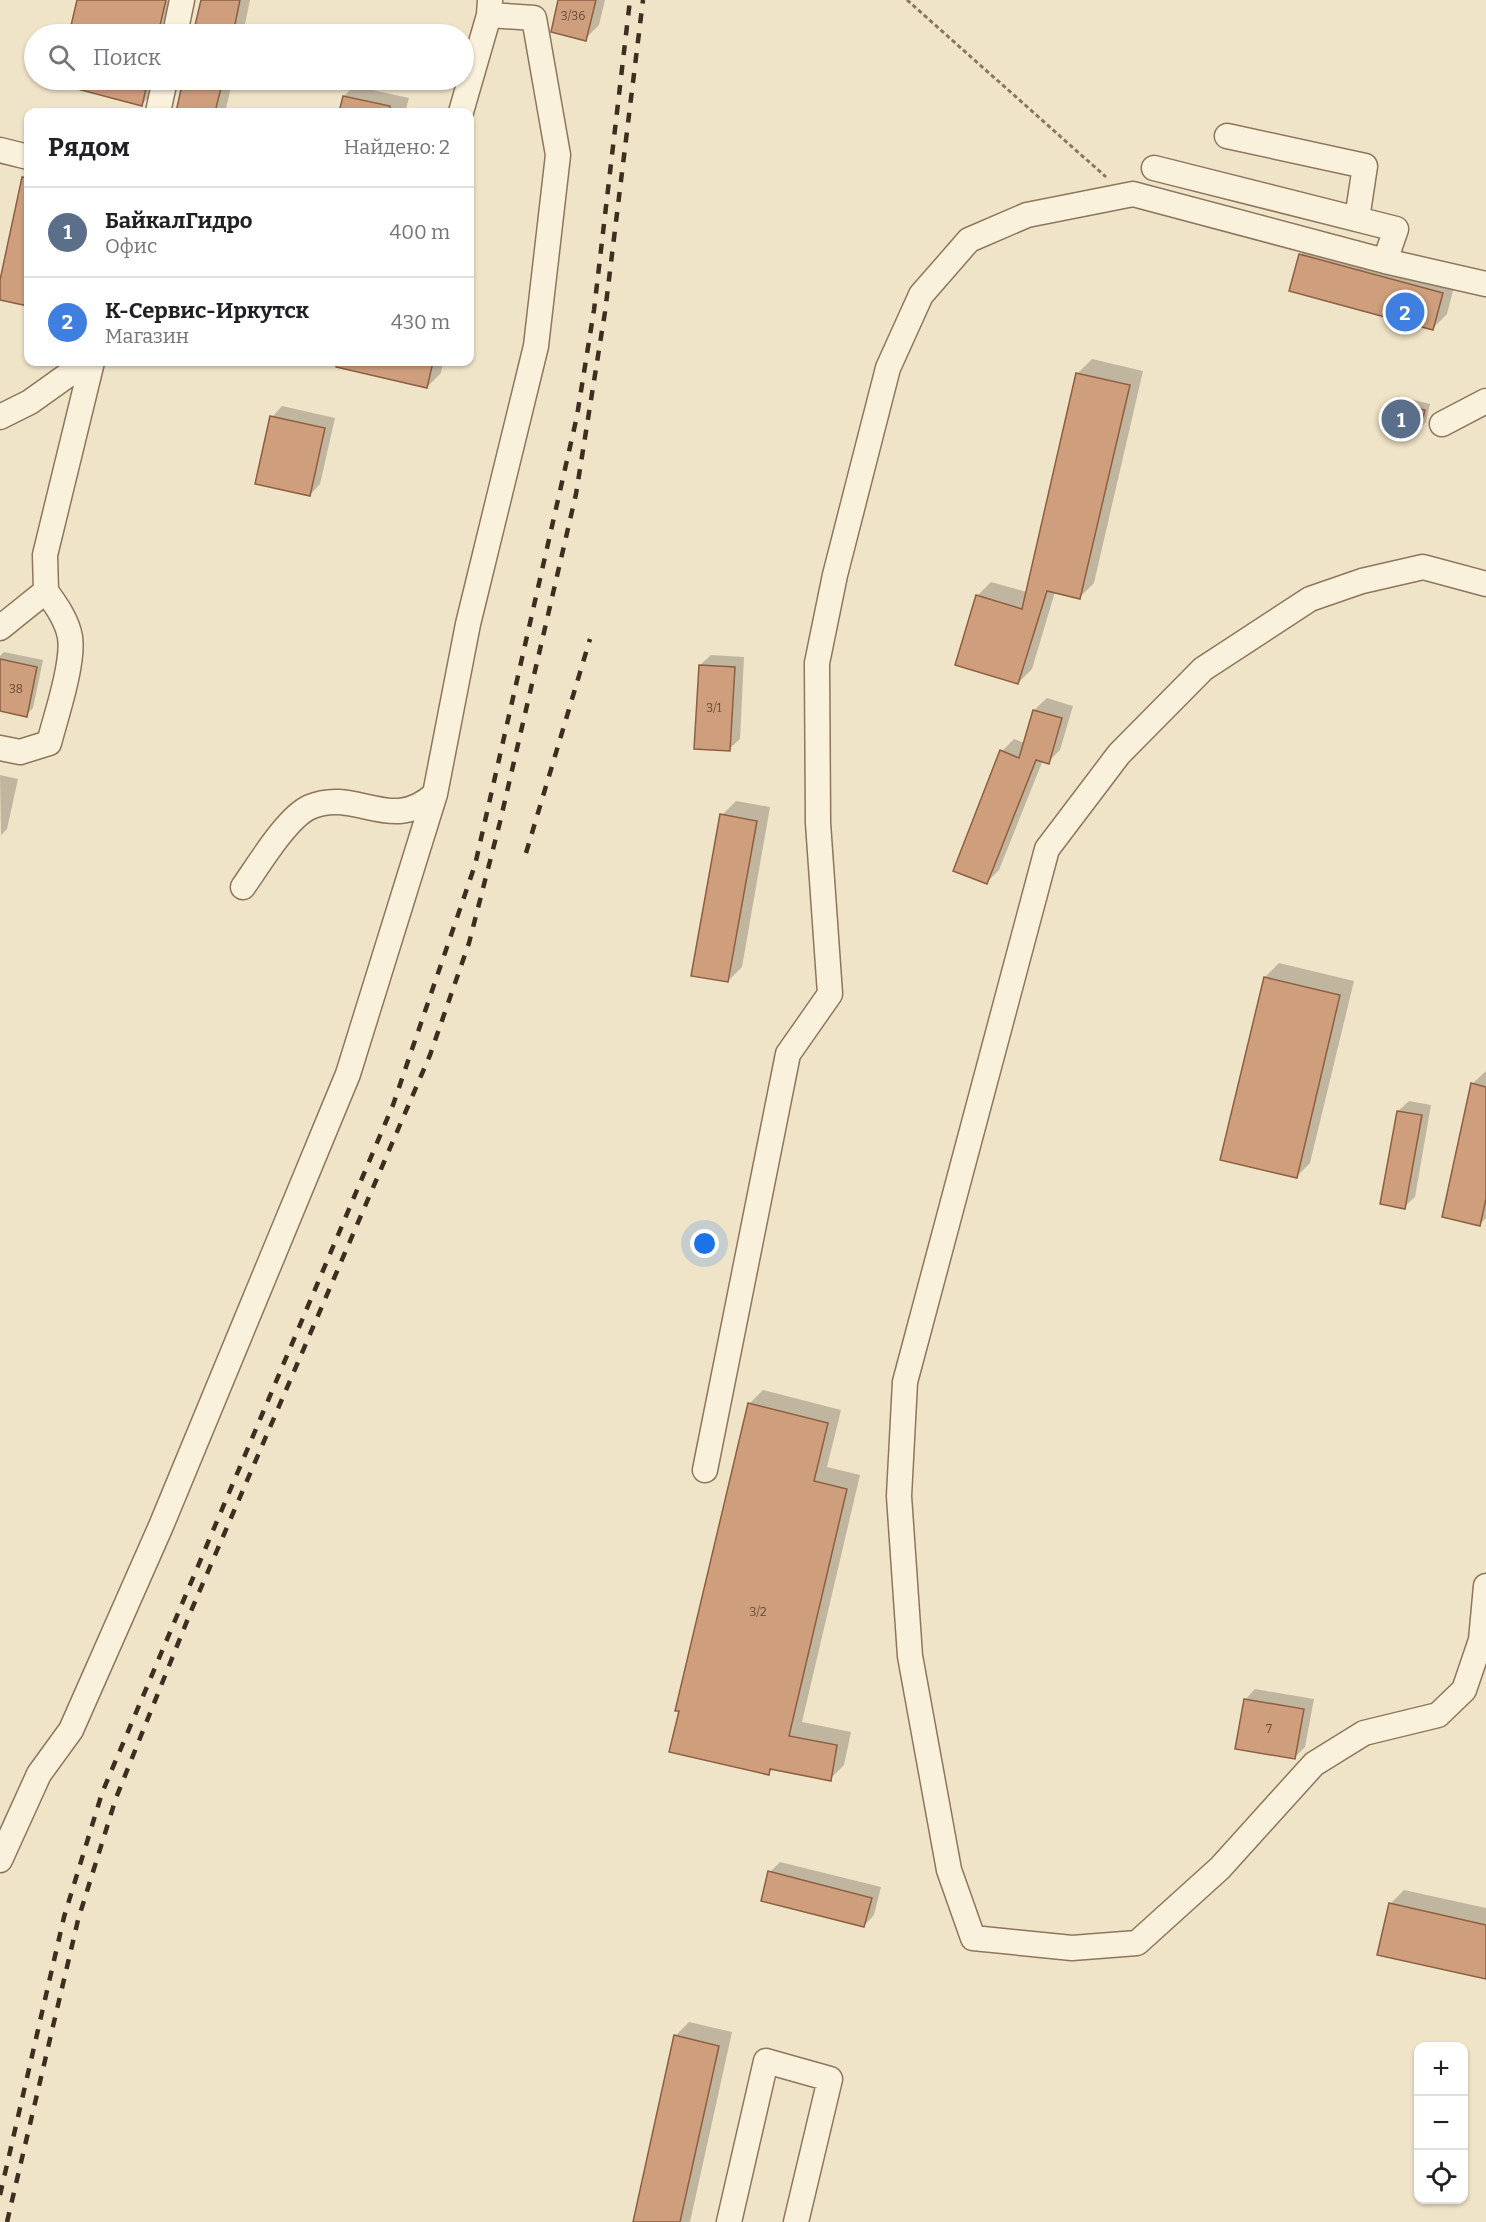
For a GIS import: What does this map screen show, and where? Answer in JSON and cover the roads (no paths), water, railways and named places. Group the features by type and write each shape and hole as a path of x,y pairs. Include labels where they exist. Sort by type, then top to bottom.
{"street":[{"path":"177,24 182,0"},
{"path":"0,1860 39,1774 71,1730 160,1526 348,1074 435,794 468,624 536,346 558,155 536,9 489,7 474,63"},
{"path":"159,108 163,90"},
{"path":"462,108 467,90"},
{"path":"1227,136 1365,166 1357,219"},
{"path":"0,150 24,156"},
{"path":"1154,168 1396,229 1385,261"},
{"path":"705,1470 788,1054 830,994 818,823 817,663 835,575 888,368 921,295 969,240 1027,215 1133,194 1385,261 1486,284"},
{"path":"0,417 30,402 80,366"},
{"path":"0,748 20,753 49,743 70,656 70,637 60,612 46,591 45,555 91,366"},
{"path":"1442,424 1486,401"},
{"path":"1486,584 1423,567 1362,581 1310,600 1203,669 1119,754 1047,849 905,1382 899,1496 910,1656 949,1870 973,1938 1072,1948 1137,1943 1220,1868 1314,1764 1364,1733 1438,1715 1464,1690 1481,1640 1486,1586"},
{"path":"0,628 46,591"},
{"path":"243,887 281,832 308,807 332,800 391,813 407,812 426,803 435,794"},
{"path":"729,2222 766,2061 830,2079 796,2222"}],"railway":[{"path":"0,2195 64,1917 102,1793 393,1105 475,865 577,416 594,310 630,0"},
{"path":"7,2222 78,1920 116,1798 191,1611 430,1055 469,943 500,822 576,494 605,312 643,0"},
{"path":"526,853 590,639"}],"place":[{"name":"К-Сервис-Иркутск","path":"1405,312"},
{"name":"БайкалГидро","path":"1401,419"}]}
